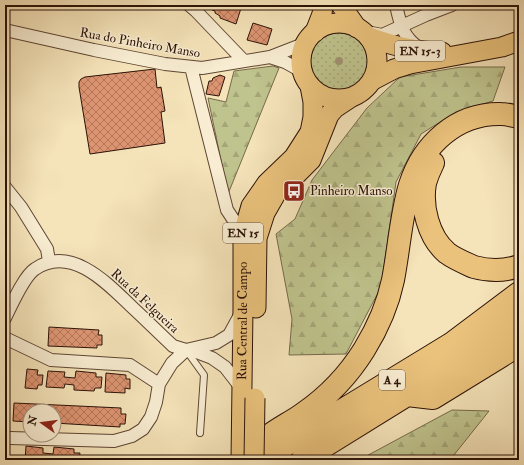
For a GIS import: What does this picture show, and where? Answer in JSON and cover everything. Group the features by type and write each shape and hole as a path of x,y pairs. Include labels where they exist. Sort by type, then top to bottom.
{"highway":[{"path":"245,460 265,438 305,413 328,393 345,375 364,350 377,328 386,306 393,282 410,185 417,167 429,148 440,136 471,118 501,114 519,117"},
{"path":"519,129 502,126 485,127 468,132 454,139 433,163 425,182 424,201 427,219 434,237 447,253 463,263 483,269 509,270 519,266"},
{"name":"A 4","path":"261,460 451,344 519,294"},
{"name":"A 4","path":"302,460 470,356 519,320"},
{"path":"407,395 433,398 519,345"}],"main road":[{"name":"EN 15","path":"306,79 301,63 302,53 322,14 323,5"},
{"path":"341,5 374,47 377,58 373,80"},
{"path":"311,38 325,26 336,24 347,24 363,33"},
{"name":"EN 15-3","path":"363,33 390,45 425,52 473,52"},
{"name":"EN 15-3","path":"373,80 394,69 410,64 502,47 519,41"},
{"path":"306,79 318,93 328,98 339,100 350,98"},
{"name":"Rua Central de Campo","path":"254,460 246,397 243,308 243,234 251,206 267,183 294,157 310,132 313,117 313,102 306,79"},
{"name":"EN 15","path":"350,98 364,90 373,80"},
{"name":"Rua Central de Campo","path":"241,460 257,238 265,213 277,192 311,160 335,108 350,98"}],"street":[{"path":"396,5 401,27 411,43 425,52"},
{"path":"363,33 382,35 452,5"},
{"path":"191,6 244,61"},
{"name":"Rua do Pinheiro Manso","path":"5,30 94,50 191,68 202,68 270,57 311,38"},
{"name":"Rua do Pinheiro Manso","path":"270,57 285,62 306,79"},
{"path":"191,68 227,210 243,234"},
{"path":"5,187 21,207 48,249 49,261 33,269 22,285 5,318"},
{"name":"Rua da Felgueira","path":"49,261 63,260 85,268 106,281 173,346 212,358 225,367 246,397"},
{"path":"10,438 114,441 132,436 143,429 151,417 156,402 159,384 172,363 188,350 216,343 229,335 243,308"},
{"path":"5,338 51,360 130,365 159,384"}],"lane":[{"path":"188,350 204,376 200,433"}],"green space":[{"path":"333,33 345,33 360,41 368,56 368,68 360,83 345,91 333,91 318,83 310,68 310,56 318,41"},
{"path":"273,66 279,68 228,194 208,98 226,102 234,71"},
{"path":"461,67 505,67 493,101 456,112 421,134 396,182 381,287 346,354 289,355 292,319 276,234 295,219 312,180 367,108 400,77"},
{"path":"452,410 489,411 450,460 359,460"}],"building":[{"path":"211,5 242,5 236,24 220,18 215,11 212,10 210,7"},
{"path":"253,23 272,29 267,45 247,40"},
{"path":"155,69 157,88 161,87 165,111 161,112 165,143 90,154 79,87 79,82 81,79 85,77"},
{"path":"220,75 225,77 219,96 206,94 209,81 212,81 213,78"},
{"path":"49,327 99,330 98,335 102,335 102,345 97,345 97,348 48,346"},
{"path":"27,369 38,370 37,375 43,375 42,385 38,385 37,389 25,388"},
{"path":"48,371 65,372 64,377 75,378 76,371 96,373 96,377 102,377 101,388 95,388 94,391 74,390 74,385 65,384 64,388 46,387"},
{"path":"106,373 126,375 126,379 130,379 130,389 125,388 125,393 105,392"},
{"path":"14,403 22,403 22,422 13,421"},
{"path":"62,405 121,408 121,414 126,414 125,424 120,424 120,427 62,423"},
{"path":"26,446 43,448 43,453 53,454 54,447 74,449 74,453 80,453 79,460 25,460"}],"place":[{"name":"Pinheiro Manso","path":"294,191"}]}
